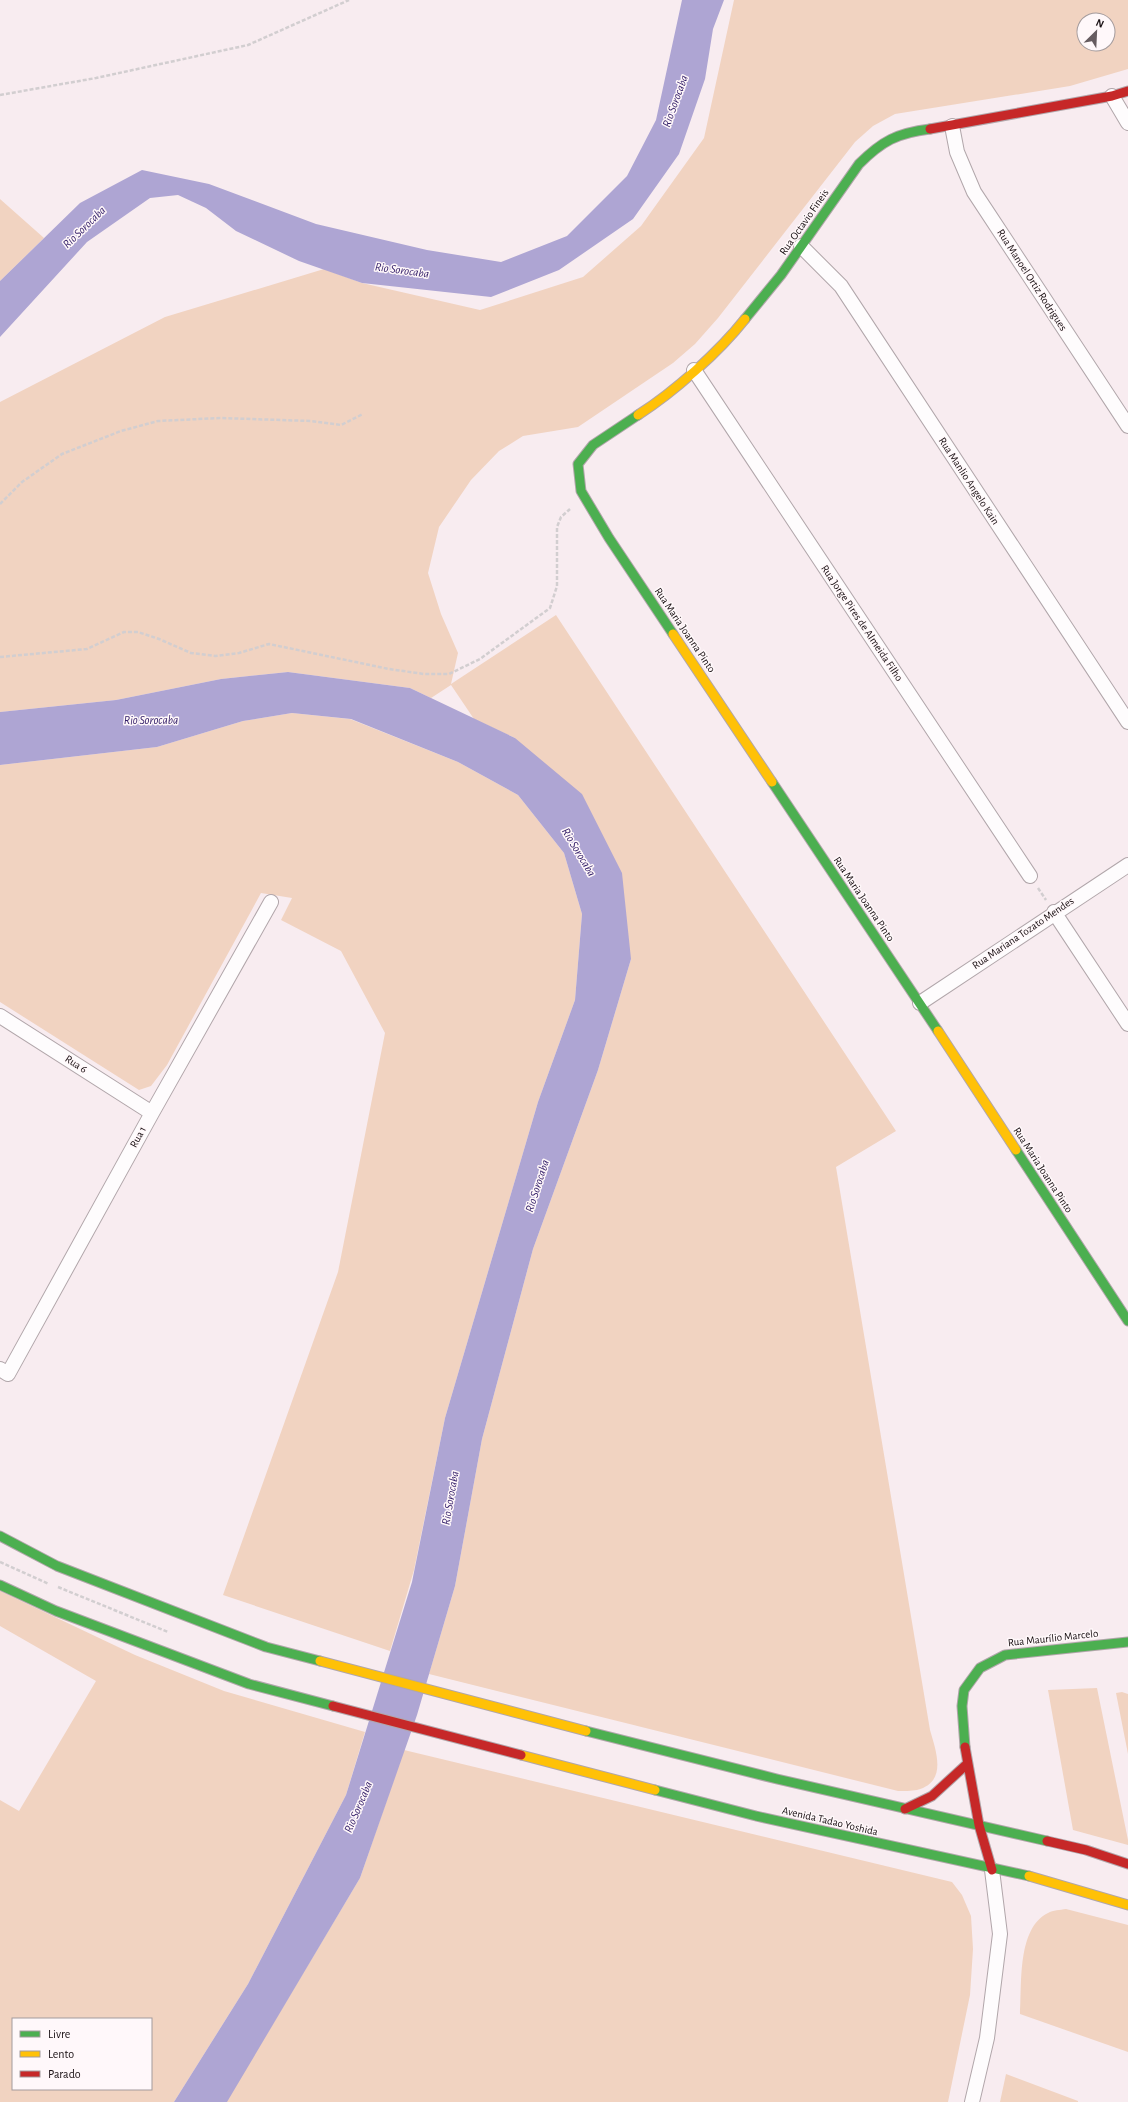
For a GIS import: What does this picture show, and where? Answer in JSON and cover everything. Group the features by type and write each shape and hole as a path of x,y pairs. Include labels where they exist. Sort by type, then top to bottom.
{"main road":[{"name":"Rua Octavio Fineis","path":"581,491 578,464 593,445 654,405 728,339 781,275 859,164 874,149 892,137 911,131 952,126 1112,96 1128,91"},
{"name":"Rua Maria Joanna Pinto","path":"581,491 609,538 920,1003 1128,1321"},
{"path":"0,1536 68,1571 266,1647 535,1719 905,1809 1086,1850 1128,1864"},
{"name":"Avenida Tadao Yoshida","path":"0,1585 56,1611 249,1684 527,1758 756,1816 992,1870 1050,1881 1128,1906"},
{"name":"Rua Maurílio Marcelo","path":"992,1870 979,1825 967,1764 962,1706 964,1690 971,1678 980,1668 1005,1655 1128,1642"},
{"path":"905,1809 923,1803 940,1791 967,1764"}],"street":[{"path":"1112,96 1128,123"},
{"name":"Rua Manoel Ortiz Rodrigues","path":"952,126 957,152 974,192 1128,426"},
{"name":"Rua Manlio Angelo Kain","path":"801,246 841,286 1128,722"},
{"name":"Rua Jorge Pires de Almeida Filho","path":"694,370 1030,876"},
{"name":"Rua Mariana Tozato Mendes","path":"920,1003 1054,912 1128,865"},
{"name":"Rua 1","path":"4,1372 271,902"},
{"path":"1054,912 1128,1024"},
{"name":"Rua 6","path":"0,1016 152,1113"},
{"path":"972,2102 987,2038 1000,1934 992,1870"}],"path":[{"path":"0,95 96,78 248,45 349,0"},
{"path":"0,504 22,482 62,454 121,431 158,421 220,418 312,421 341,425 363,414"},
{"path":"0,657 87,649 124,632 138,632 159,638 191,653 214,656 239,653 268,644 396,670 424,674 449,674 480,660 550,608 557,586 557,527 561,517 570,509"},
{"path":"1030,876 1054,912"},
{"path":"0,1562 22,1573 174,1635"}],"shaded area":[{"path":"734,0 1128,0 1128,69 1070,86 895,114 873,126 855,142 718,318 695,344 673,363 578,427 523,436 499,451 471,480 439,527 428,573 441,614 458,653 451,684 556,615 896,1131 836,1167 930,1730 937,1756 936,1773 933,1780 927,1786 917,1790 898,1791 429,1674 455,1586 482,1439 533,1249 598,1070 631,959 515,738 474,719 451,685 431,698 410,688 288,672 221,679 116,700 0,712 0,402 165,317 324,269 362,283 480,310 583,277 641,226 704,138"},
{"path":"0,199 44,238 0,281"},
{"path":"292,713 350,719 458,762 518,795 564,853 582,914 575,1000 538,1102 445,1418 414,1570 390,1651 223,1595 338,1272 385,1033 341,951 281,920 292,898 261,893 167,1065 151,1086 139,1090 0,1002 0,765 157,747 243,721"},
{"path":"0,1591 135,1655 224,1691 365,1732 346,1795 248,1984 174,2102 0,2102 0,1800 19,1811 96,1681 0,1626"},
{"path":"1097,1688 1128,1845 1073,1830 1048,1690"},
{"path":"1122,1692 1128,1694 1128,1754 1116,1693"},
{"path":"404,1750 952,1882 962,1895 971,1916 973,1949 970,1995 948,2102 226,2102 360,1878"},
{"path":"1066,1909 1128,1925 1128,2052 1020,2014 1023,1958 1031,1931 1038,1920 1048,1913"},
{"path":"1006,2074 1078,2101 1078,2102 1000,2102"}],"water":[{"name":"Rio Sorocaba","path":"682,0 724,0 713,29 705,79 679,154 633,219 559,270 491,297 362,283 299,261 236,231 206,208 178,195 150,198 87,242 0,337 0,281 80,203 142,170 209,184 316,224 427,250 501,262 567,236 627,176 656,120"},
{"name":"Rio Sorocaba","path":"288,672 410,688 515,738 582,794 622,873 631,959 598,1070 533,1249 482,1439 455,1586 417,1715 360,1878 227,2102 174,2102 248,1984 346,1795 412,1582 445,1418 538,1102 575,1000 582,914 564,853 518,795 458,762 351,719 292,713 243,721 157,747 0,765 0,712 116,700 221,679"}],"traffic: fast":[{"path":"745,319 781,275 859,164 875,149 891,139 908,133 930,129"},
{"path":"638,415 593,445 578,464 581,491 609,538 673,634"},
{"path":"772,782 938,1031"},
{"path":"1016,1150 1128,1321"},
{"path":"0,1536 57,1566 266,1647 320,1661"},
{"path":"0,1585 56,1611 249,1684 333,1706"},
{"path":"965,1747 962,1706 964,1690 980,1668 1005,1655 1128,1642"},
{"path":"586,1731 777,1779 1047,1841"},
{"path":"655,1790 756,1816 1029,1876"}],"traffic: slow":[{"path":"638,415 652,406 695,371 722,345 745,319"},
{"path":"673,634 772,782"},
{"path":"938,1031 1016,1150"},
{"path":"320,1661 586,1731"},
{"path":"521,1755 655,1790"},
{"path":"1029,1876 1128,1905"}],"traffic: jam":[{"path":"930,129 1112,96 1128,91"},
{"path":"333,1706 521,1755"},
{"path":"965,1747 979,1825 992,1870"},
{"path":"905,1809 932,1796 967,1764"},
{"path":"1047,1841 1086,1850 1128,1864"}]}
